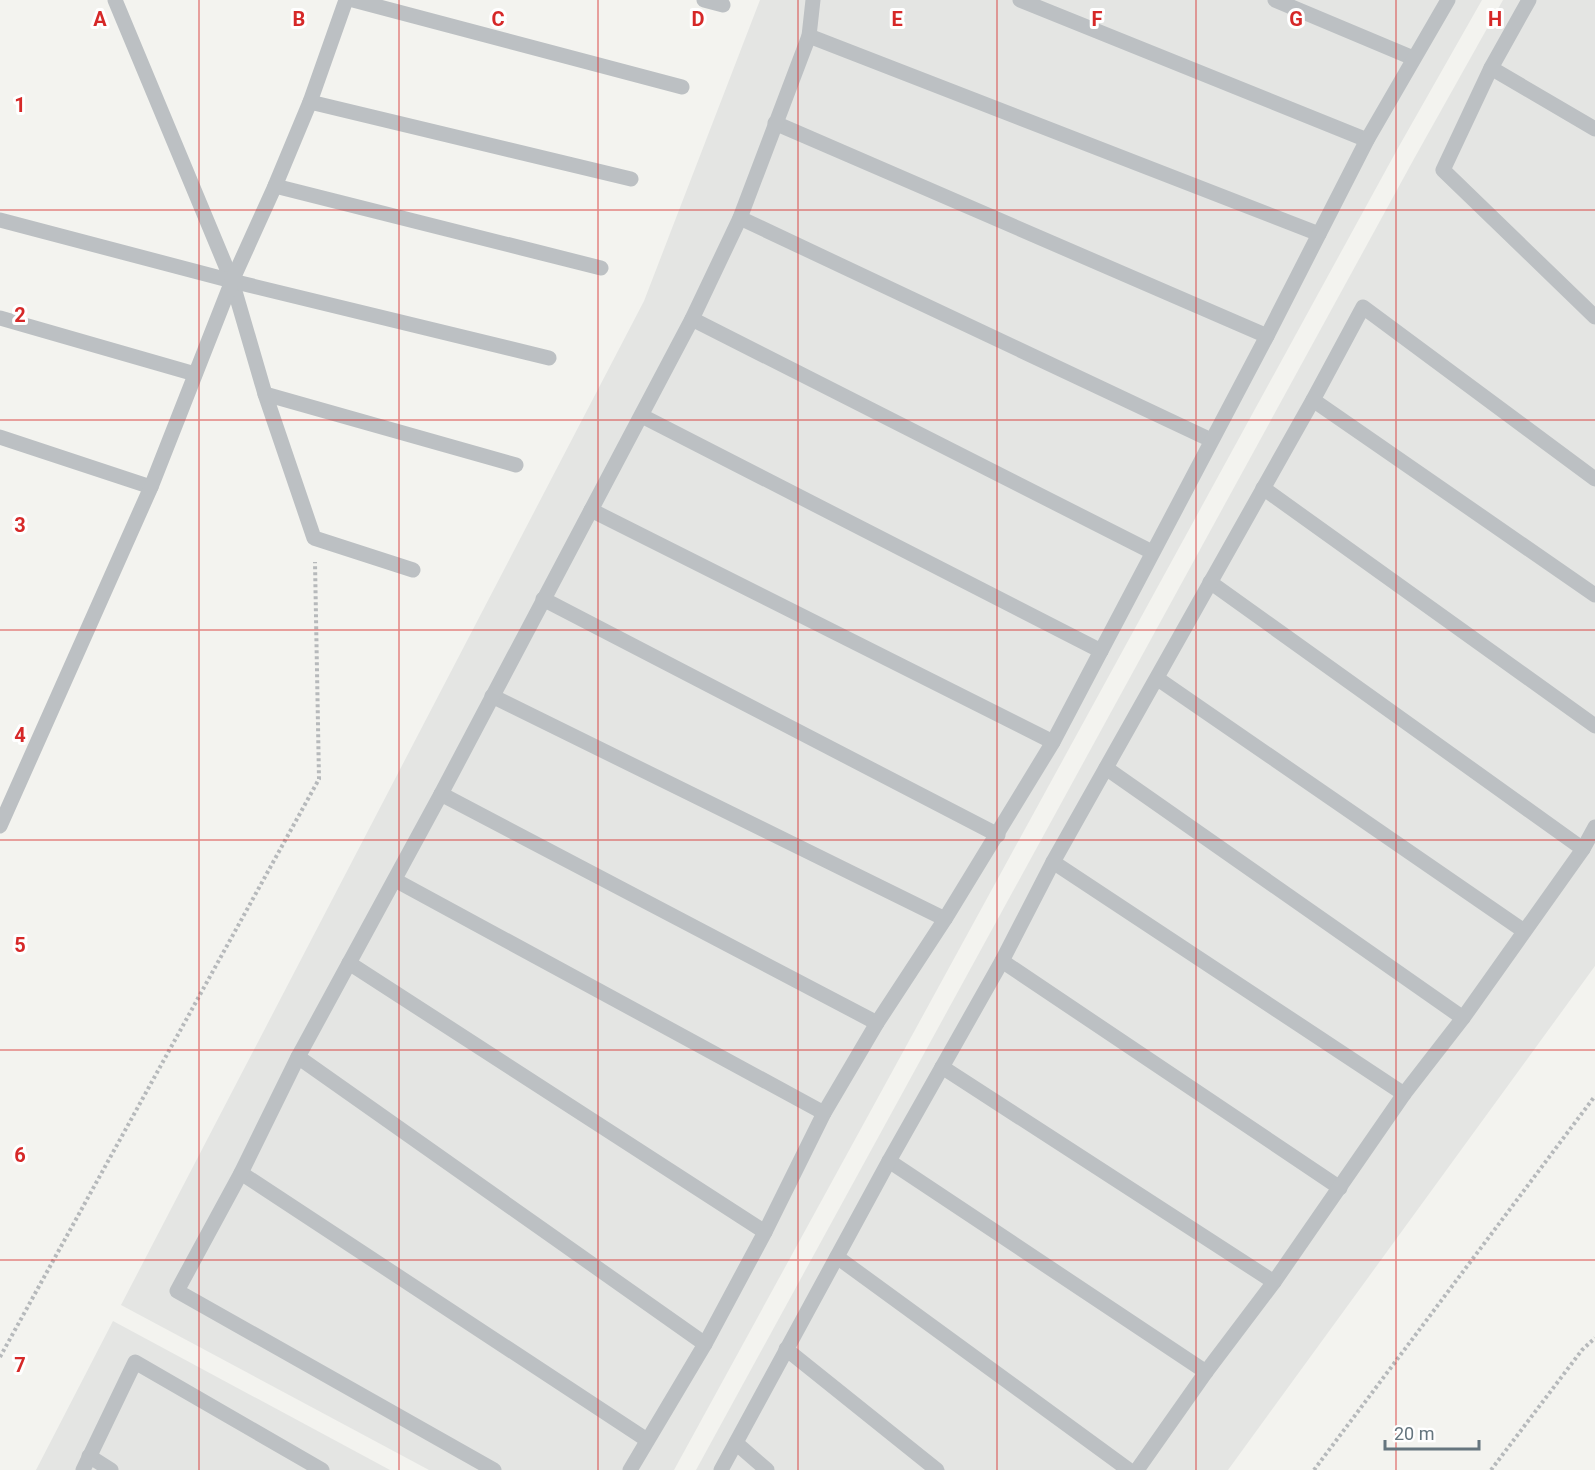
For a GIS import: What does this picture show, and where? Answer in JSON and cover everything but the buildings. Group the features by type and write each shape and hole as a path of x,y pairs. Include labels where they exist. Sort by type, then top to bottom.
{"lane":[{"path":"115,0 232,281 265,394 314,538 413,570"},
{"path":"0,826 151,487 232,281 310,102 346,0"},
{"path":"353,0 682,87"},
{"path":"704,0 723,5"},
{"path":"494,1470 177,1291 241,1173 298,1057 441,794 692,319 740,218 809,36 813,0"},
{"path":"1020,0 1367,140"},
{"path":"1275,0 1413,58"},
{"path":"630,1470 705,1344 765,1232 824,1113 877,1023 945,920 1053,742 1267,336 1367,140 1448,0"},
{"path":"1529,0 1491,68 1443,170 1595,317"},
{"path":"809,36 1319,234"},
{"path":"1491,68 1595,129"},
{"path":"310,102 632,179"},
{"path":"775,123 1267,336"},
{"path":"275,186 601,268"},
{"path":"740,218 1211,440"},
{"path":"0,220 232,281 549,357"},
{"path":"721,1470 889,1161 1002,961 1053,862 1158,679 1363,307 1595,479"},
{"path":"0,318 195,374"},
{"path":"692,319 1152,552"},
{"path":"265,394 516,465"},
{"path":"1313,400 1595,595"},
{"path":"642,416 1101,651"},
{"path":"0,437 151,487"},
{"path":"1263,488 1595,726"},
{"path":"591,510 1053,742"},
{"path":"1210,582 1583,849"},
{"path":"543,599 998,835"},
{"path":"1158,679 1524,931"},
{"path":"492,696 945,920"},
{"path":"1106,768 1463,1018"},
{"path":"441,794 877,1023"},
{"path":"1137,1470 1206,1372 1274,1282 1404,1094 1463,1018 1583,849 1595,827"},
{"path":"1053,862 1404,1094"},
{"path":"395,880 824,1113"},
{"path":"1002,961 1340,1188"},
{"path":"349,963 765,1232"},
{"path":"298,1057 705,1344"},
{"path":"942,1067 1274,1282"},
{"path":"889,1161 1206,1372"},
{"path":"241,1173 647,1440"},
{"path":"837,1257 1129,1470"},
{"path":"786,1349 937,1470"},
{"path":"111,1470 86,1463 135,1362 322,1470"},
{"path":"736,1443 767,1470"}],"path":[{"path":"0,1357 319,779 314,538"},
{"path":"1314,1470 1595,1096"},
{"path":"1491,1470 1582,1350 1595,1338"}],"shaded area":[{"path":"760,0 1482,0 1398,148 674,1470 429,1470 121,1305 644,301"},
{"path":"1503,0 1595,0 1595,966 1228,1470 696,1470 1415,157"},
{"path":"113,1321 390,1470 36,1470"}]}
